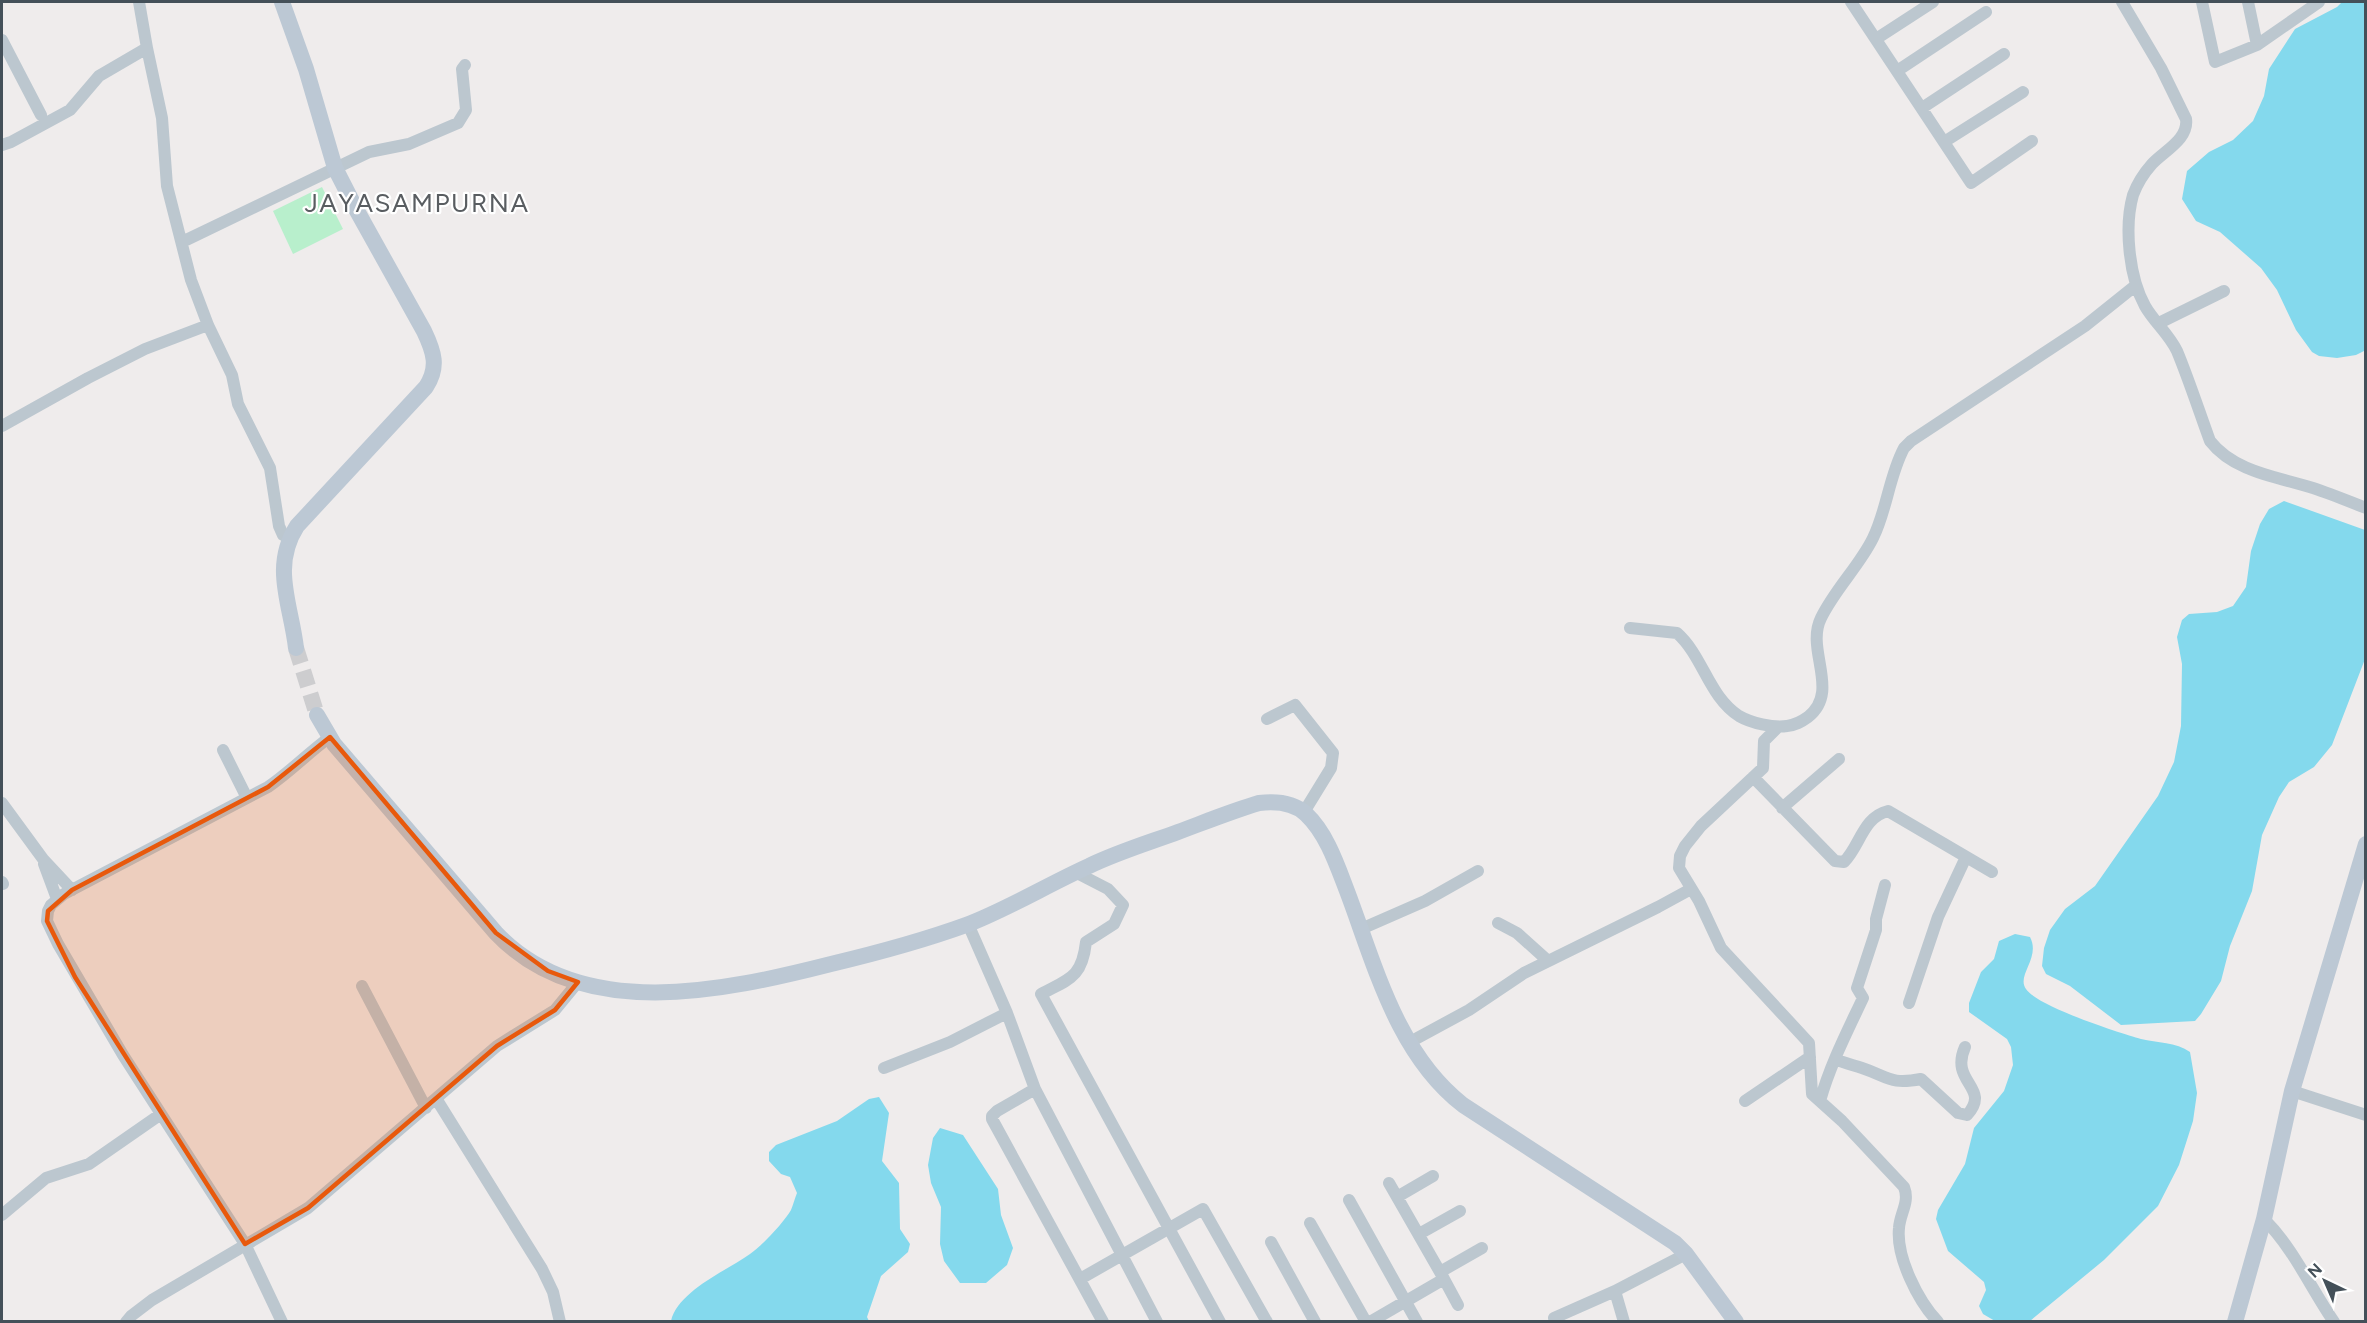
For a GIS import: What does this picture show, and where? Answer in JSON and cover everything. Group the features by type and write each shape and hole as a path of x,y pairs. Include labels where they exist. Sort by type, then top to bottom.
{"street":[{"path":"139,2 162,118 167,186 191,280 208,326 232,375 238,404 270,468 279,526 283,535 289,538"},
{"path":"282,2 306,69 335,168 431,345 435,367 426,387 297,526 289,538 283,579 296,648"},
{"path":"1853,2 1971,183 2032,141"},
{"path":"1876,39 1933,2"},
{"path":"2122,2 2161,68 2186,119 2187,126 2181,137 2151,165 2134,192 2128,220 2135,286 2146,309 2159,323 2176,349 2210,441 2218,452 2240,465 2366,508"},
{"path":"2202,2 2215,62 2257,45 2319,2"},
{"path":"2248,2 2257,45"},
{"path":"1897,71 1986,12"},
{"path":"2,40 41,115"},
{"path":"2,145 70,110 99,76 147,48"},
{"path":"1922,108 2004,54"},
{"path":"182,242 369,152 409,144 458,123 466,110 462,69 465,65"},
{"path":"1944,142 2023,92"},
{"path":"1630,628 1677,633 1706,672 1715,691 1726,706 1741,717 1778,727 1801,722 1820,704 1823,690 1816,635 1820,619 1841,583 1872,540 1902,451 1907,444 2085,326 2135,286"},
{"path":"2159,323 2224,291"},
{"path":"2,426 88,378 145,350 208,326"},
{"path":"1268,719 1295,705 1333,753 1331,768 1304,812"},
{"path":"317,715 330,737 354,768 506,943 548,972 609,989 644,992 713,989 794,974 900,947 968,924 1129,848 1259,803 1281,802 1304,812 1318,829 1330,850 1384,989 1410,1042 1433,1076 1449,1094 1668,1238 1686,1254 1736,1322"},
{"path":"1778,727 1764,741 1763,768 1701,826 1685,846 1678,868 1699,900 1721,948 1809,1043 1812,1094 1842,1121 1904,1187 1907,1199 1899,1225 1898,1238 1912,1284 1935,1320"},
{"path":"282,1322 245,1244 96,1012 47,921 51,905 57,899 247,798 290,772 311,751 330,737"},
{"path":"223,750 247,798"},
{"path":"1782,808 1839,759"},
{"path":"1753,777 1831,858 1839,863 1848,858 1867,825 1882,812 1888,811 1992,872"},
{"path":"2,802 43,859 72,890"},
{"path":"2235,1322 2264,1219 2292,1091 2366,844"},
{"path":"1909,1003 1938,917 1966,857"},
{"path":"43,859 57,899"},
{"path":"1361,930 1425,901 1479,871"},
{"path":"1075,872 1108,889 1123,905 1114,924 1086,942 1084,959 1076,975 1041,994 1220,1322"},
{"path":"1820,1101 1830,1067 1863,998 1857,988 1876,930 1876,919 1885,885"},
{"path":"1410,1042 1469,1010 1507,983 1547,960 1691,889"},
{"path":"1498,923 1517,933 1547,960"},
{"path":"968,924 1007,1013 1035,1089 1157,1322"},
{"path":"126,1322 152,1300 309,1208 506,1039 555,1010 578,982"},
{"path":"362,986 426,1108"},
{"path":"884,1068 950,1042 1007,1013"},
{"path":"1835,1059 1896,1082 1921,1079 1959,1113 1967,1115 1975,1107 1976,1095 1960,1068 1960,1057 1965,1047"},
{"path":"1745,1101 1810,1057"},
{"path":"1035,1089 997,1111 992,1119 1103,1322"},
{"path":"2292,1091 2366,1115"},
{"path":"437,1100 542,1269 553,1292 560,1322"},
{"path":"2,1215 46,1178 89,1164 161,1114"},
{"path":"1397,1197 1433,1176"},
{"path":"1389,1183 1458,1305"},
{"path":"1349,1200 1417,1322"},
{"path":"1080,1279 1203,1209 1267,1322"},
{"path":"1419,1234 1460,1211"},
{"path":"2264,1219 2287,1245 2334,1322"},
{"path":"1310,1223 1368,1322 1406,1301 1482,1248"},
{"path":"1271,1242 1316,1322"},
{"path":"1554,1318 1615,1291 1686,1254"},
{"path":"1615,1291 1624,1322"}],"highlighted area":[{"path":"330,737 496,933 548,971 578,982 555,1010 497,1046 308,1208 245,1244 75,977 47,921 48,911 72,890 268,787"}],"green space":[{"path":"322,187 343,229 293,254 273,211"}],"water":[{"path":"2342,2 2365,2 2366,350 2356,355 2337,358 2319,356 2312,352 2296,330 2277,290 2261,268 2220,232 2196,221 2182,199 2187,171 2209,152 2233,140 2253,121 2264,96 2269,69 2295,29 2337,7"},
{"path":"2284,501 2365,530 2365,659 2332,745 2314,767 2289,782 2279,797 2262,835 2252,891 2230,946 2221,981 2201,1014 2195,1021 2121,1025 2070,986 2046,974 2042,966 2044,948 2050,930 2065,909 2095,886 2158,796 2174,762 2181,726 2182,664 2177,637 2182,620 2189,614 2217,612 2233,606 2246,587 2251,551 2260,524 2269,509"},
{"path":"2015,934 2030,937 2033,945 2024,984 2033,996 2061,1011 2098,1025 2141,1039 2185,1049 2190,1052 2197,1093 2193,1121 2179,1165 2158,1206 2104,1260 2030,1321 1995,1321 1983,1314 1979,1306 1986,1290 1984,1282 1948,1251 1936,1219 1938,1210 1965,1164 1974,1128 2004,1091 2013,1065 2011,1047 2007,1039 1969,1012 1969,1003 1981,972 1994,959 1999,941"},
{"path":"879,1097 889,1113 882,1161 899,1183 900,1229 910,1244 908,1252 881,1276 867,1317 869,1321 671,1321 675,1310 683,1300 704,1283 755,1251 791,1210 797,1193 790,1177 781,1174 769,1161 769,1152 776,1145 837,1121 869,1099"},
{"path":"940,1128 963,1135 998,1189 1001,1215 1013,1248 1007,1265 986,1283 960,1283 944,1261 940,1244 941,1207 931,1183 928,1165 933,1138"}],"tunnel":[{"path":"296,648 317,715"}],"district":[{"name":"JAYASAMPURNA","path":"417,203"}]}
